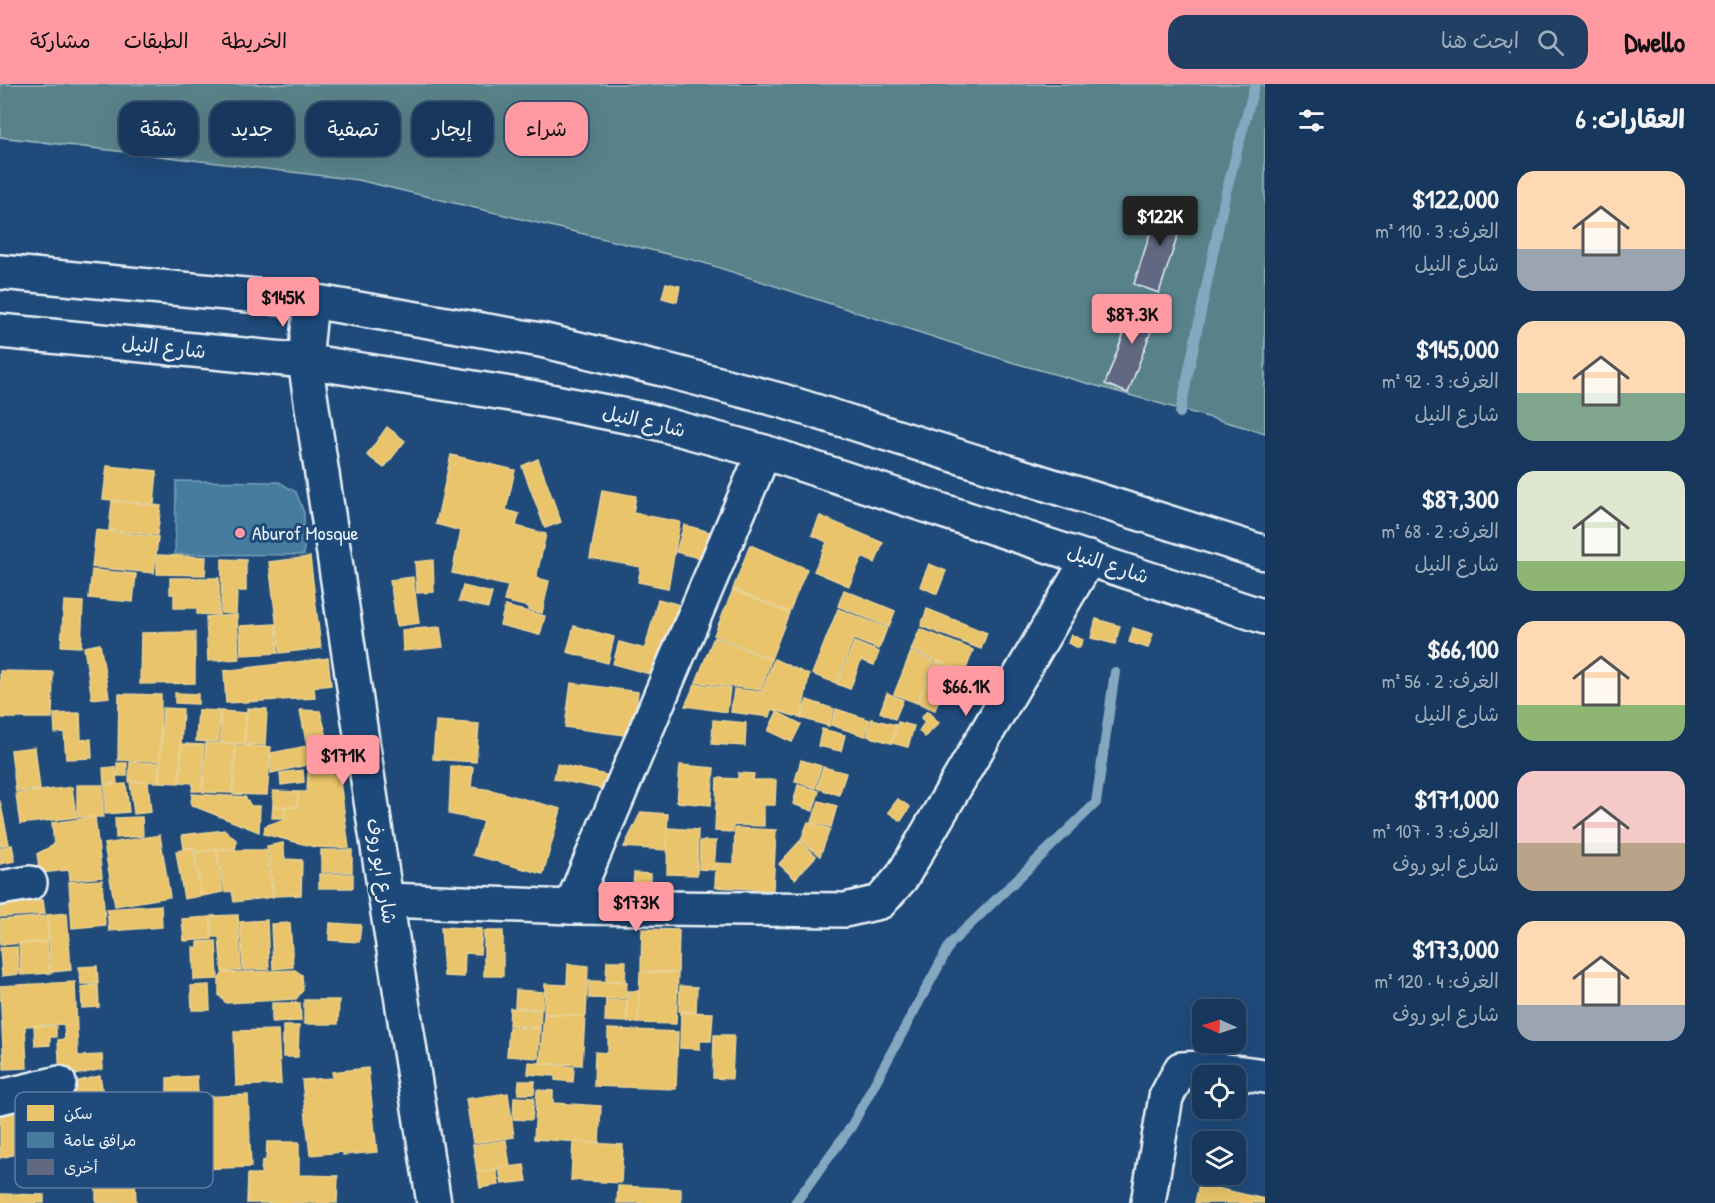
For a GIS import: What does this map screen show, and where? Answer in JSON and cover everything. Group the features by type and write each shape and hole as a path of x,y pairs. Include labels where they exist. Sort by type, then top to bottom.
{"main road":[{"path":"0,272 311,301 541,340 783,401 1265,553"},
{"name":"شارع ابو روف","path":"311,301 305,361 434,1203"},
{"name":"شارع النيل","path":"0,331 305,361 541,399 647,420 764,452 1265,616"},
{"path":"571,907 764,452"},
{"path":"386,900 571,907 845,910 880,902 902,877 1089,558"},
{"path":"1148,1203 1166,1097 1181,1069 1205,1068 1265,1077"},
{"path":"24,1092 59,1083"},
{"path":"0,1098 15,1094"}],"green space":[{"path":"0,84 1265,84 1265,433 1011,362 701,262 358,180 158,156 198,156 198,102 119,102 119,151 0,137"}],"building: سكن":[{"path":"666,283 680,286 677,302 662,298"},
{"path":"387,427 405,441 384,468 367,455"},
{"path":"451,455 515,470 506,510 519,514 516,526 546,534 536,578 549,581 542,613 529,610 529,607 504,601 508,586 452,573 461,531 436,524"},
{"path":"538,459 561,522 545,528 522,466"},
{"path":"107,466 157,471 154,504 103,499"},
{"path":"602,490 636,496 633,513 680,522 668,588 638,582 641,567 590,558"},
{"path":"112,501 161,506 157,535 109,530"},
{"path":"820,516 883,543 875,563 862,557 849,586 814,571 827,542 812,535"},
{"path":"684,525 718,534 710,561 676,552"},
{"path":"96,530 158,537 154,573 92,567"},
{"path":"750,545 807,569 789,612 733,589"},
{"path":"157,555 206,557 205,575 157,574"},
{"path":"310,557 321,648 280,653 269,562"},
{"path":"222,559 246,560 246,591 237,591 236,614 221,613"},
{"path":"433,560 434,592 417,593 415,562"},
{"path":"929,564 946,571 937,594 920,586"},
{"path":"92,570 136,574 133,602 89,598"},
{"path":"413,577 419,623 397,626 390,580"},
{"path":"170,578 219,578 219,615 197,614 197,608 174,608 174,594 170,594"},
{"path":"463,586 492,593 488,608 459,601"},
{"path":"733,590 789,613 771,659 714,635"},
{"path":"844,590 895,611 889,627 838,606"},
{"path":"658,599 684,606 665,678 613,664 619,642 645,649"},
{"path":"64,601 83,602 81,647 61,646"},
{"path":"505,606 545,616 540,635 500,625"},
{"path":"838,609 887,628 879,649 853,639 836,683 812,674"},
{"path":"927,609 987,633 981,649 921,626"},
{"path":"237,615 239,659 208,661 206,617"},
{"path":"1096,619 1120,626 1115,644 1091,638"},
{"path":"276,624 278,653 241,655 240,626"},
{"path":"574,626 614,637 608,663 567,652"},
{"path":"440,627 443,647 403,651 402,630"},
{"path":"1133,628 1153,634 1148,648 1129,642"},
{"path":"920,629 973,650 965,672 911,650"},
{"path":"195,632 195,683 140,684 141,633"},
{"path":"1071,635 1083,640 1079,648 1068,643"},
{"path":"714,637 771,660 761,690 696,682"},
{"path":"854,642 879,652 874,665 861,660 850,689 837,684"},
{"path":"100,644 109,697 92,699 84,647"},
{"path":"911,652 934,661 917,703 894,694"},
{"path":"328,658 331,685 314,687 315,698 226,703 224,671"},
{"path":"774,659 809,675 801,718 772,709 770,717 731,712 734,689 762,692"},
{"path":"936,661 964,673 959,686 946,681 935,710 918,703"},
{"path":"0,671 53,672 52,718 0,718"},
{"path":"571,683 638,692 632,736 565,727"},
{"path":"695,684 730,688 727,712 685,706"},
{"path":"175,693 198,694 198,704 175,703"},
{"path":"887,693 903,700 895,719 880,712"},
{"path":"119,694 161,695 160,761 118,760"},
{"path":"807,700 834,709 829,726 801,718"},
{"path":"163,708 183,709 179,783 159,782"},
{"path":"247,708 267,709 265,745 245,744"},
{"path":"836,709 870,720 865,736 831,725"},
{"path":"198,710 220,711 218,742 196,741"},
{"path":"300,710 320,711 333,759 271,773 271,753 307,746"},
{"path":"221,711 246,713 244,744 220,742"},
{"path":"927,711 939,723 925,737 919,731 925,722 921,718"},
{"path":"777,712 801,724 792,742 768,731"},
{"path":"80,713 81,740 91,739 92,758 66,759 64,732 55,733 54,714"},
{"path":"872,719 896,725 891,743 867,736"},
{"path":"713,720 746,723 745,746 712,744"},
{"path":"436,721 479,724 476,762 433,759"},
{"path":"898,722 914,726 908,747 892,743"},
{"path":"822,729 845,735 841,751 818,746"},
{"path":"206,743 235,744 232,793 203,792"},
{"path":"182,744 204,745 202,791 192,791 193,783 180,782"},
{"path":"236,745 271,747 267,795 233,794"},
{"path":"35,747 40,790 16,792 11,750"},
{"path":"801,760 821,766 815,788 795,781"},
{"path":"130,762 159,763 158,782 129,781"},
{"path":"117,763 127,763 127,776 117,776"},
{"path":"557,764 611,776 609,790 554,779"},
{"path":"680,765 714,768 711,805 677,802"},
{"path":"451,766 473,767 471,787 491,790 561,809 543,874 473,855 483,821 449,814"},
{"path":"115,767 117,783 104,784 103,768"},
{"path":"823,767 846,773 839,795 817,788"},
{"path":"303,770 304,782 281,785 280,773"},
{"path":"308,773 339,774 349,848 315,847 264,834 265,826 285,819 285,807 298,808 298,792 307,792"},
{"path":"738,773 754,774 753,780 776,780 775,805 764,805 764,826 733,825 733,832 715,831 717,778 738,779"},
{"path":"130,782 148,782 151,812 134,814"},
{"path":"126,784 129,812 105,814 105,785"},
{"path":"77,785 103,785 103,817 77,817"},
{"path":"798,785 819,791 813,811 793,804"},
{"path":"72,787 76,817 20,824 16,794"},
{"path":"273,791 298,792 297,807 273,806"},
{"path":"192,794 245,797 251,806 260,806 259,832 191,805"},
{"path":"898,799 910,807 901,821 888,812"},
{"path":"0,801 9,844 0,846"},
{"path":"819,801 837,806 831,827 812,822"},
{"path":"273,806 285,807 284,818 272,818"},
{"path":"641,812 668,814 666,850 624,847"},
{"path":"95,817 102,877 70,880 69,870 40,873 37,854 54,845 52,823"},
{"path":"142,817 143,836 116,838 115,818"},
{"path":"808,822 830,829 820,856 801,840"},
{"path":"668,828 698,830 697,875 667,874"},
{"path":"735,828 776,830 773,890 715,887 716,863 734,864"},
{"path":"225,830 237,841 235,849 195,852 194,847 184,849 182,835"},
{"path":"160,835 170,897 115,906 104,844"},
{"path":"700,841 716,841 714,870 699,869"},
{"path":"800,841 816,856 795,879 779,864"},
{"path":"283,843 285,859 302,860 301,895 274,896 267,846"},
{"path":"12,845 15,861 0,864 0,848"},
{"path":"193,848 201,896 184,899 176,851"},
{"path":"216,849 223,892 202,896 195,853"},
{"path":"217,850 266,850 273,897 234,902 232,891 225,892"},
{"path":"321,850 352,850 352,872 321,872"},
{"path":"634,873 651,874 651,889 633,888"},
{"path":"319,874 353,874 353,888 319,888"},
{"path":"102,880 105,925 72,928 69,882"},
{"path":"31,895 32,900 43,900 45,914 0,917 0,897"},
{"path":"161,905 162,927 109,931 107,909"},
{"path":"67,913 71,970 51,972 47,915"},
{"path":"238,915 241,970 222,972 219,937 212,937 211,916"},
{"path":"47,916 48,941 0,945 0,920"},
{"path":"210,917 212,939 184,941 182,919"},
{"path":"267,920 269,969 243,970 240,922"},
{"path":"290,923 293,967 273,969 271,924"},
{"path":"330,923 361,925 359,942 329,940"},
{"path":"441,927 482,929 480,954 465,953 464,977 444,976"},
{"path":"642,929 679,930 678,972 641,971"},
{"path":"484,931 503,931 503,976 484,976"},
{"path":"216,941 218,979 194,980 193,947 198,948 198,942"},
{"path":"47,942 50,973 21,975 19,944"},
{"path":"17,947 19,974 2,976 0,948"},
{"path":"607,961 626,961 625,981 606,980"},
{"path":"568,964 588,966 586,1016 544,1013 545,984 567,985"},
{"path":"97,966 98,984 81,984 79,967"},
{"path":"295,970 302,975 303,990 296,999 226,1003 219,995 219,979 223,973"},
{"path":"640,972 678,973 676,1024 638,1023"},
{"path":"589,981 627,982 626,999 589,998"},
{"path":"75,982 78,1056 102,1055 103,1069 60,1078 58,1040 65,1039 64,1024 25,1026 27,1068 4,1069 0,986"},
{"path":"98,985 99,1007 82,1008 81,987"},
{"path":"209,985 210,1010 192,1010 191,986"},
{"path":"680,986 697,987 696,1012 679,1011"},
{"path":"516,990 543,992 542,1009 515,1007"},
{"path":"628,991 639,991 638,1023 627,1022"},
{"path":"304,1000 339,1000 338,1024 304,1024"},
{"path":"606,1000 627,1001 626,1022 605,1021"},
{"path":"272,1003 300,1003 301,1021 272,1022"},
{"path":"510,1008 541,1010 540,1028 509,1025"},
{"path":"681,1012 713,1013 711,1041 700,1041 700,1049 680,1048"},
{"path":"544,1014 585,1016 582,1065 540,1063"},
{"path":"34,1026 56,1026 56,1037 50,1037 50,1045 35,1046"},
{"path":"283,1026 299,1026 298,1057 283,1057"},
{"path":"509,1027 540,1029 538,1058 507,1056"},
{"path":"608,1029 678,1032 676,1089 594,1086 595,1052 608,1053"},
{"path":"278,1030 281,1084 236,1086 234,1031"},
{"path":"714,1035 734,1035 732,1079 713,1078"},
{"path":"529,1062 574,1067 573,1082 555,1080 555,1076 528,1074"},
{"path":"368,1068 377,1152 310,1155 302,1080 333,1078 332,1072"},
{"path":"100,1076 103,1092 33,1092"},
{"path":"197,1076 198,1092 167,1092 167,1078"},
{"path":"519,1081 535,1081 534,1094 518,1094"},
{"path":"537,1090 553,1091 553,1103 601,1106 599,1143 534,1139"},
{"path":"508,1093 514,1137 473,1143 466,1099"},
{"path":"248,1095 251,1167 213,1168 213,1096"},
{"path":"15,1096 15,1154 0,1158 0,1100"},
{"path":"514,1097 534,1098 532,1120 513,1119"},
{"path":"506,1140 510,1167 477,1172 473,1145"},
{"path":"267,1142 299,1142 299,1175 338,1176 337,1203 247,1203 248,1174 261,1174 262,1161 266,1160"},
{"path":"573,1142 623,1145 621,1183 571,1180"},
{"path":"524,1165 527,1181 502,1184 499,1168"},
{"path":"496,1170 499,1185 480,1188 478,1173"},
{"path":"1199,1185 1265,1199 1265,1203 1195,1203"},
{"path":"618,1186 681,1189 681,1203 617,1203"},
{"path":"96,1188 135,1188 136,1203 96,1203"},
{"path":"0,1194 44,1195 44,1203 0,1203"}],"building: مرافق عامة":[{"name":"Aburof Mosque","path":"176,481 279,482 296,492 304,513 304,555 175,554"}],"building: أخرى":[{"path":"1160,202 1186,210 1159,293 1134,284"},
{"path":"1137,298 1160,307 1128,393 1105,384"}],"waterway":[{"path":"1180,413 1225,196 1255,84"},
{"path":"795,1203 851,1127 951,943 1096,803 1115,672"}],"place":[{"name":"Aburof Mosque","path":"240,533"}]}
